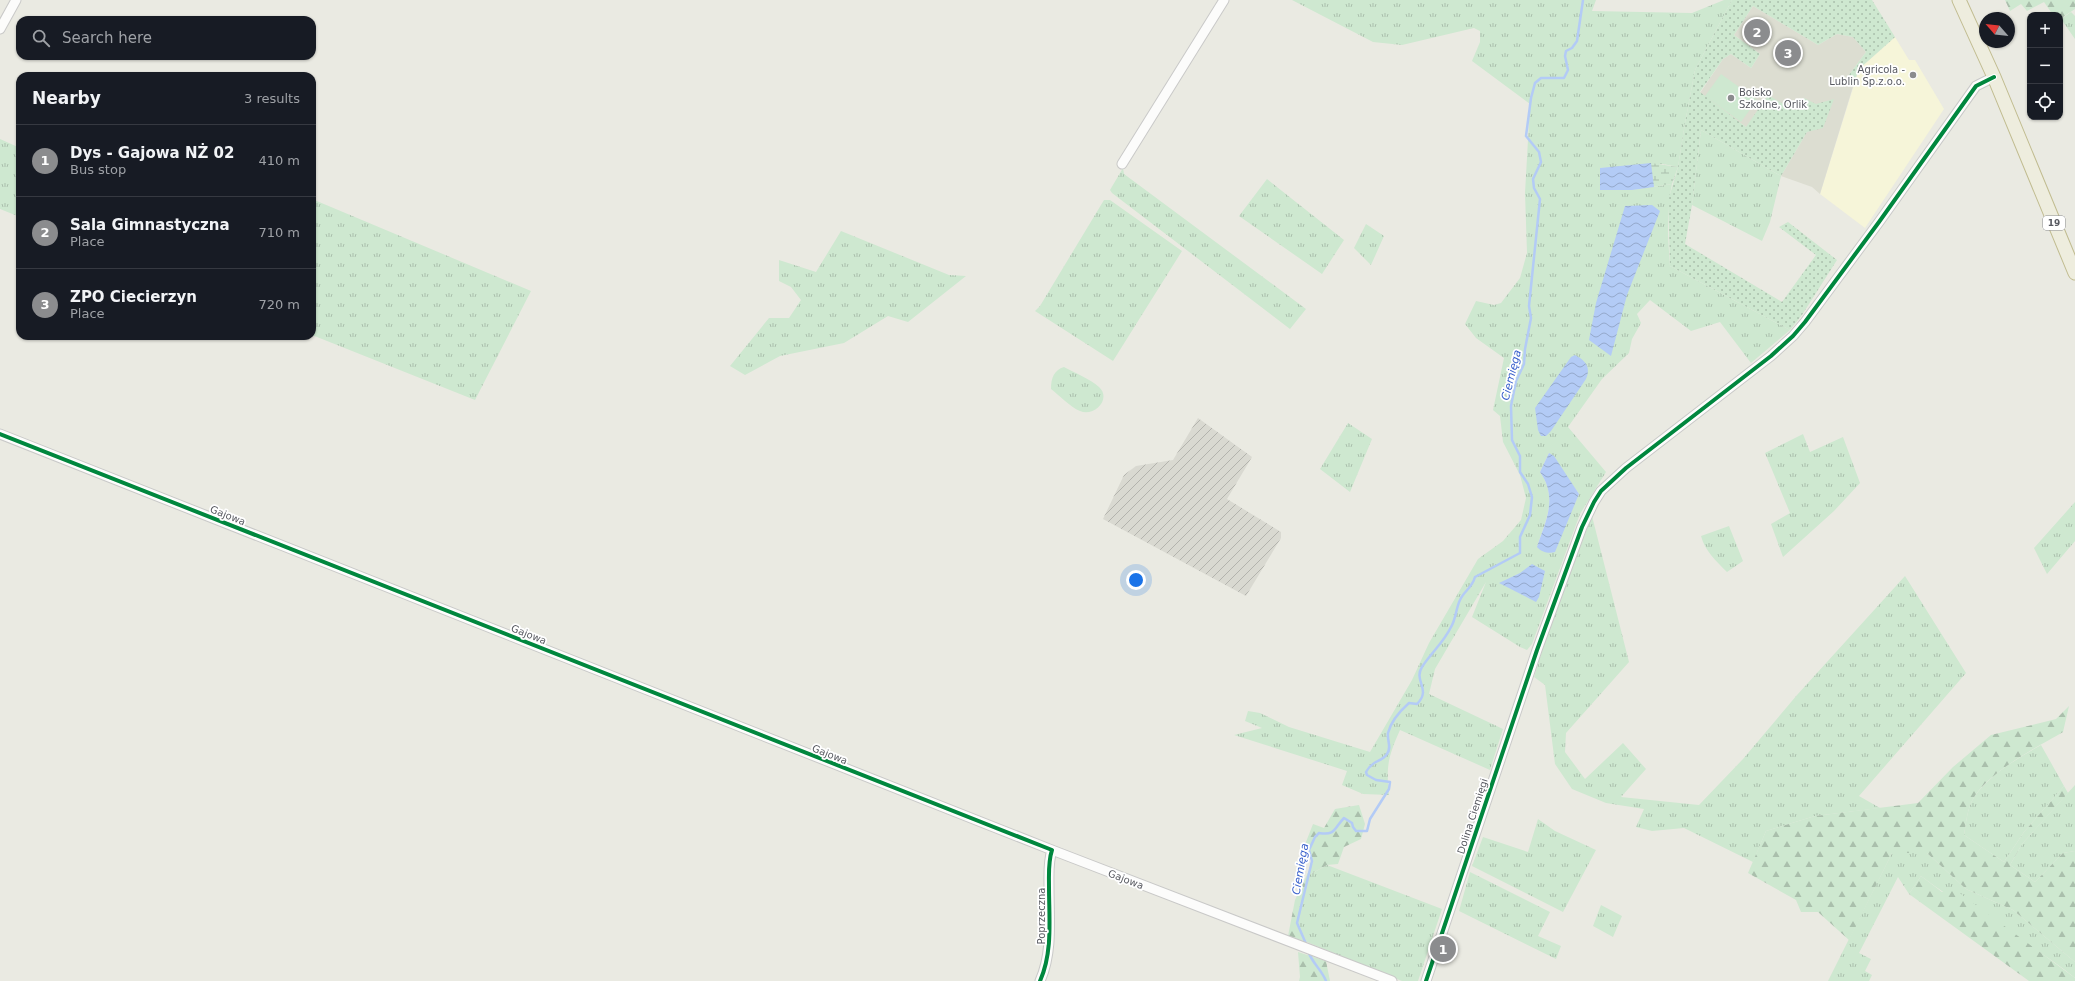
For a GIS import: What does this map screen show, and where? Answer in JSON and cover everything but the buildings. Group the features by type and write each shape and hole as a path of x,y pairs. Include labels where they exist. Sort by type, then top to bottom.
{"highway":[{"name":"19","path":"1959,0 1994,76 2075,273"}],"street":[{"path":"1122,164 1224,0"},
{"path":"0,29 15,3"},
{"name":"Dolina Ciemięgi","path":"1426,981 1535,656 1582,527 1594,502 1602,491 1626,468 1765,360 1793,336 1879,222 1970,93 1979,83 1994,76"},
{"name":"Gajowa","path":"0,434 1052,850 1392,981"},
{"name":"Poprzeczna","path":"1040,981 1045,968 1049,944 1049,864 1052,850"}],"shaded area":[{"path":"1753,6 1818,45 1837,34 1853,37 1866,52 1849,75 1855,80 1820,194 1812,187 1781,176 1807,132 1746,127 1700,93 1723,59 1731,54 1751,68 1760,54 1734,35"},
{"path":"1895,37 1909,60 1915,60 1944,109 1865,228 1820,194 1859,69"},
{"path":"1198,418 1252,457 1227,499 1281,532 1281,538 1246,596 1103,519 1124,475 1136,466 1173,460"}],"green space":[{"path":"1292,0 1596,0 1592,11 1692,13 1724,0 1732,0 1695,70 1678,167 1663,164 1600,168 1600,190 1632,190 1672,184 1668,214 1670,266 1790,330 1751,363 1720,322 1691,331 1650,300 1637,314 1641,323 1632,339 1629,353 1602,379 1568,427 1606,472 1580,514 1532,644 1527,650 1520,647 1472,617 1486,582 1435,669 1429,694 1503,729 1490,770 1400,730 1390,755 1388,769 1389,795 1363,794 1342,785 1347,771 1234,735 1262,728 1245,721 1248,711 1260,713 1289,727 1370,752 1412,680 1429,643 1478,559 1503,541 1521,520 1526,498 1520,475 1503,442 1500,416 1493,410 1504,358 1476,338 1465,324 1476,301 1494,305 1501,303 1520,278 1527,253 1525,193 1530,104 1472,61 1480,42 1480,31 1474,28 1402,45 1373,42","holes":["1549,453 1579,494 1569,516 1537,547 1549,509 1548,491 1540,472"]},
{"path":"1732,0 1872,0 1895,37 1859,69 1855,80 1849,75 1866,52 1853,37 1837,34 1818,45 1753,6 1734,35 1760,54 1751,68 1731,54 1723,59 1700,92 1746,127 1768,95 1794,110 1798,109 1804,98 1816,104 1834,99 1823,128 1807,132 1781,176 1701,130 1692,205 1685,244 1782,302 1816,255 1779,227 1788,222 1837,260 1802,315 1790,330 1670,266 1668,201 1678,167 1695,70"},
{"path":"2005,0 2075,0 2075,9 2063,17 2063,12 2051,12 2044,2 2027,11 2021,4 2010,11"},
{"path":"2071,12 2075,16 2075,39 2063,22 2063,18"},
{"name":"Boisko Szkolne, Orlik","path":"1721,74 1757,100 1741,122 1705,96"},
{"path":"1701,130 1781,176 1770,222 1762,241 1692,205"},
{"path":"0,139 16,146 16,215 0,209"},
{"path":"1651,163 1678,167 1672,184 1632,190 1600,190 1600,168"},
{"path":"1123,168 1124,174 1306,309 1290,329 1112,193 1110,190"},
{"path":"1267,179 1344,240 1322,274 1239,216"},
{"path":"1104,200 1110,200 1182,251 1113,361 1035,311 1040,306"},
{"path":"316,201 531,291 475,400 316,337"},
{"path":"1366,224 1384,236 1371,265 1354,248"},
{"path":"841,231 949,275 966,276 908,322 888,316 844,343 780,356 745,375 730,366 769,318 789,318 801,300 791,287 779,281 779,260 816,272"},
{"path":"1064,367 1099,387 1103,397 1100,406 1091,411 1080,411 1051,389 1055,372"},
{"path":"1348,423 1372,439 1350,492 1320,469"},
{"path":"1803,434 1810,452 1843,437 1860,483 1834,511 1783,557 1771,524 1790,513 1765,453"},
{"path":"2075,502 2075,541 2047,574 2034,548"},
{"path":"1592,516 1629,662 1566,733 1565,752 1585,779 1623,743 1646,769 1621,797 1699,805 1743,759 1797,695 1905,576 1966,673 1859,796 1880,808 1815,816 1766,831 1753,862 1684,828 1652,831 1636,827 1644,809 1606,803 1572,789 1555,764 1545,685 1534,677 1549,628"},
{"path":"1729,526 1743,561 1727,572 1708,551 1701,536"},
{"path":"2069,706 2063,732 2014,761 2001,770 1980,789 1969,807 1964,835 2004,862 2024,832 2064,786 2068,793 2022,844 2010,865 2035,882 2063,853 2075,851 2075,962 2013,910 1966,889 1927,853 1892,853 1849,940 1818,912 1801,912 1796,900 1748,873 1766,831 1815,816 1918,803 1953,767 1991,735 2056,719"},
{"path":"2041,745 2064,786 2024,832 2004,862 1964,835 1969,807 1979,791 1994,775 2023,755"},
{"path":"2075,785 2075,851 2063,853 2035,882 2010,865 2022,844"},
{"path":"1359,805 1365,824 1361,839 1344,847 1338,864 1327,865 1309,875 1297,923 1307,942 1288,936 1295,900 1313,862 1304,847 1313,824 1324,828 1335,809"},
{"path":"1538,819 1555,831 1596,850 1563,912 1472,866 1483,837 1528,852"},
{"path":"1892,853 1927,853 1966,889 2013,910 2075,962 2075,978 2038,951 1940,890 1921,876 1909,894 1898,877 1859,953 1871,959 1865,971 1872,975 1869,981 1828,981"},
{"path":"1327,865 1442,909 1418,981 1402,981 1307,942 1297,923 1309,875"},
{"path":"1470,872 1550,912 1538,936 1561,946 1556,959 1459,911"},
{"path":"1921,876 1942,892 1954,889 2075,978 2075,981 2029,981 1909,894"},
{"path":"1601,905 1622,916 1613,937 1593,926"},
{"path":"1298,952 1326,961 1330,981 1299,981"}],"water":[{"path":"1651,163 1654,187 1632,190 1600,190 1600,168"},
{"path":"1652,205 1660,211 1627,295 1611,356 1589,340 1596,303 1625,206"},
{"path":"1575,355 1585,362 1588,368 1586,379 1551,431 1546,436 1541,436 1538,430 1535,408 1571,357"},
{"path":"1549,453 1554,456 1579,494 1555,552 1550,553 1537,547 1549,509 1548,491 1540,472"},
{"path":"1532,564 1545,571 1539,597 1536,602 1499,583 1520,573"}],"waterway":[{"name":"Ciemięga","path":"1307,946 1297,923 1312,861 1309,850 1315,837 1319,833 1325,834 1332,832 1344,818 1352,823 1356,831 1367,831 1370,819 1389,789 1390,782 1376,780 1367,775 1366,772 1371,765 1385,757 1388,752 1388,733 1396,716 1409,703 1417,704 1421,699 1423,694 1420,677 1422,667 1441,643 1453,624 1460,600 1472,584 1475,577 1520,553 1520,537 1530,515 1532,497 1528,484 1520,472 1520,456 1512,440 1511,406 1516,381 1524,364 1525,349 1531,318 1529,306 1540,199 1534,188 1533,179 1541,162 1539,152 1526,136 1531,98 1535,83 1541,78 1564,78 1568,70 1565,56 1566,51 1572,48 1577,41 1583,0"},
{"name":"Ciemięga","path":"1308,951 1326,981"}],"cycle path":[{"path":"1426,981 1537,650 1582,527 1594,502 1601,491 1626,468 1771,356 1793,336 1879,222 1976,86 1994,77"},
{"path":"0,434 1052,850 1049,868 1049,947 1040,981"}],"place":[{"name":"Sala Gimnastyczna","path":"1757,32"},
{"name":"ZPO Ciecierzyn","path":"1788,53"},
{"name":"Agricola - Lublin Sp.z.o.o.","path":"1913,75"},
{"name":"Boisko Szkolne, Orlik","path":"1731,98"},
{"name":"Dys - Gajowa NŻ 02","path":"1443,949"}]}
